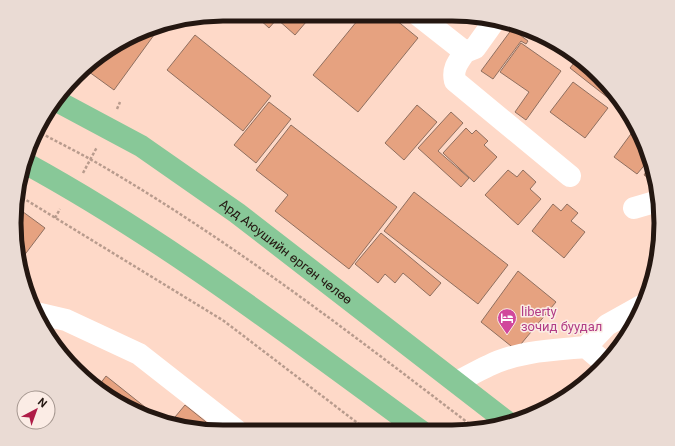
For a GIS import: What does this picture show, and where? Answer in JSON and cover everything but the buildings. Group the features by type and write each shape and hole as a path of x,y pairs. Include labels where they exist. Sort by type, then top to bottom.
{"main road":[{"name":"Ард Аюушийн өргөн чөлөө","path":"61,103 141,146 236,213 503,418"},
{"path":"30,166 73,189 162,245 247,304 413,425"}],"street":[{"path":"426,21 465,52"},
{"path":"491,25 475,48 465,52 455,67 453,74 455,81 570,176"},
{"path":"634,208 653,203"},
{"path":"457,382 489,365 520,355 586,348 607,325 634,310"},
{"path":"43,315 66,320 139,354 230,425"},
{"path":"586,348 601,360"}],"path":[{"path":"55,218 90,160 120,102"},
{"path":"42,134 90,160 235,251 385,359 470,424"},
{"path":"23,198 224,321 360,425"}],"place":[{"name":"liberty зочид буудал","path":"507,335"}]}
